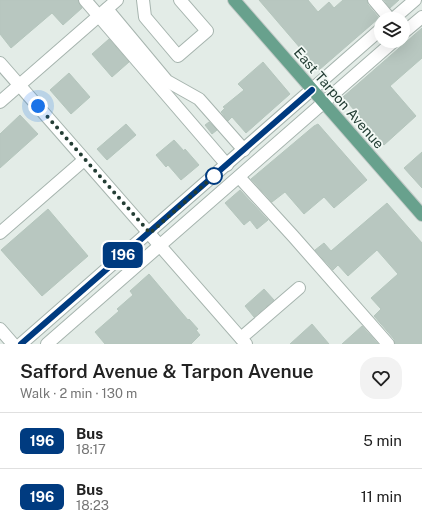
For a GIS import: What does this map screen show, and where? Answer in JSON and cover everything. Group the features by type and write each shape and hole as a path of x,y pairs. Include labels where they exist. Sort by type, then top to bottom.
{"main road":[{"name":"East Tarpon Avenue","path":"234,0 422,215"}],"street":[{"path":"85,0 103,13 167,81 199,99 244,150"},
{"path":"0,102 117,0"},
{"path":"143,0 145,17 178,56 207,31 180,0"},
{"path":"374,0 385,12"},
{"path":"400,12 414,0"},
{"path":"103,13 227,165"},
{"path":"410,27 422,16"},
{"path":"21,344 150,233 374,35"},
{"path":"47,344 386,48"},
{"path":"0,63 244,341 299,288"},
{"path":"0,233 84,160"},
{"path":"239,177 388,344"},
{"path":"0,330 13,344"}],"building":[{"path":"0,0 78,0 82,8 63,25 52,13 11,48 0,34"},
{"path":"259,0 308,0 318,12 329,2 334,8 343,0 367,0 368,5 374,12 374,22 319,70"},
{"path":"384,0 399,0 390,8"},
{"path":"422,28 422,58 390,86 416,116 384,145 343,97 399,48 410,48 410,38"},
{"path":"109,39 129,62 112,77 92,54"},
{"path":"263,62 290,94 246,133 232,117 228,121 221,112 225,108 223,107 244,90 238,84"},
{"path":"69,73 90,97 71,114 50,90"},
{"path":"20,115 38,134 0,168 0,134"},
{"path":"209,122 217,130 212,134 205,125"},
{"path":"126,124 136,135 107,160 97,149"},
{"path":"318,124 367,180 334,208 324,197 304,214 285,192 272,202 251,179"},
{"path":"174,140 184,151 185,149 199,165 181,180 168,165 166,167 156,155"},
{"path":"422,152 422,188 404,168"},
{"path":"240,190 268,220 257,229 250,220 244,225 225,203"},
{"path":"387,203 422,243 422,344 395,344 394,339 374,316 381,309 371,298 398,274 377,250 348,276 338,265 333,270 315,250 324,243 331,251"},
{"path":"48,209 88,256 42,296 1,250"},
{"path":"149,274 188,320 189,319 198,329 196,330 200,335 191,344 105,344 95,332 119,311 117,309 133,295 130,291"},
{"path":"264,289 274,300 254,317 245,306"},
{"path":"312,324 329,344 290,344"},
{"path":"362,326 378,344 342,344"}],"bus line":[{"name":"196","path":"21,344 150,233 312,90"}],"route":[{"path":"38,106 84,160 150,233 216,174 214,176"}]}
